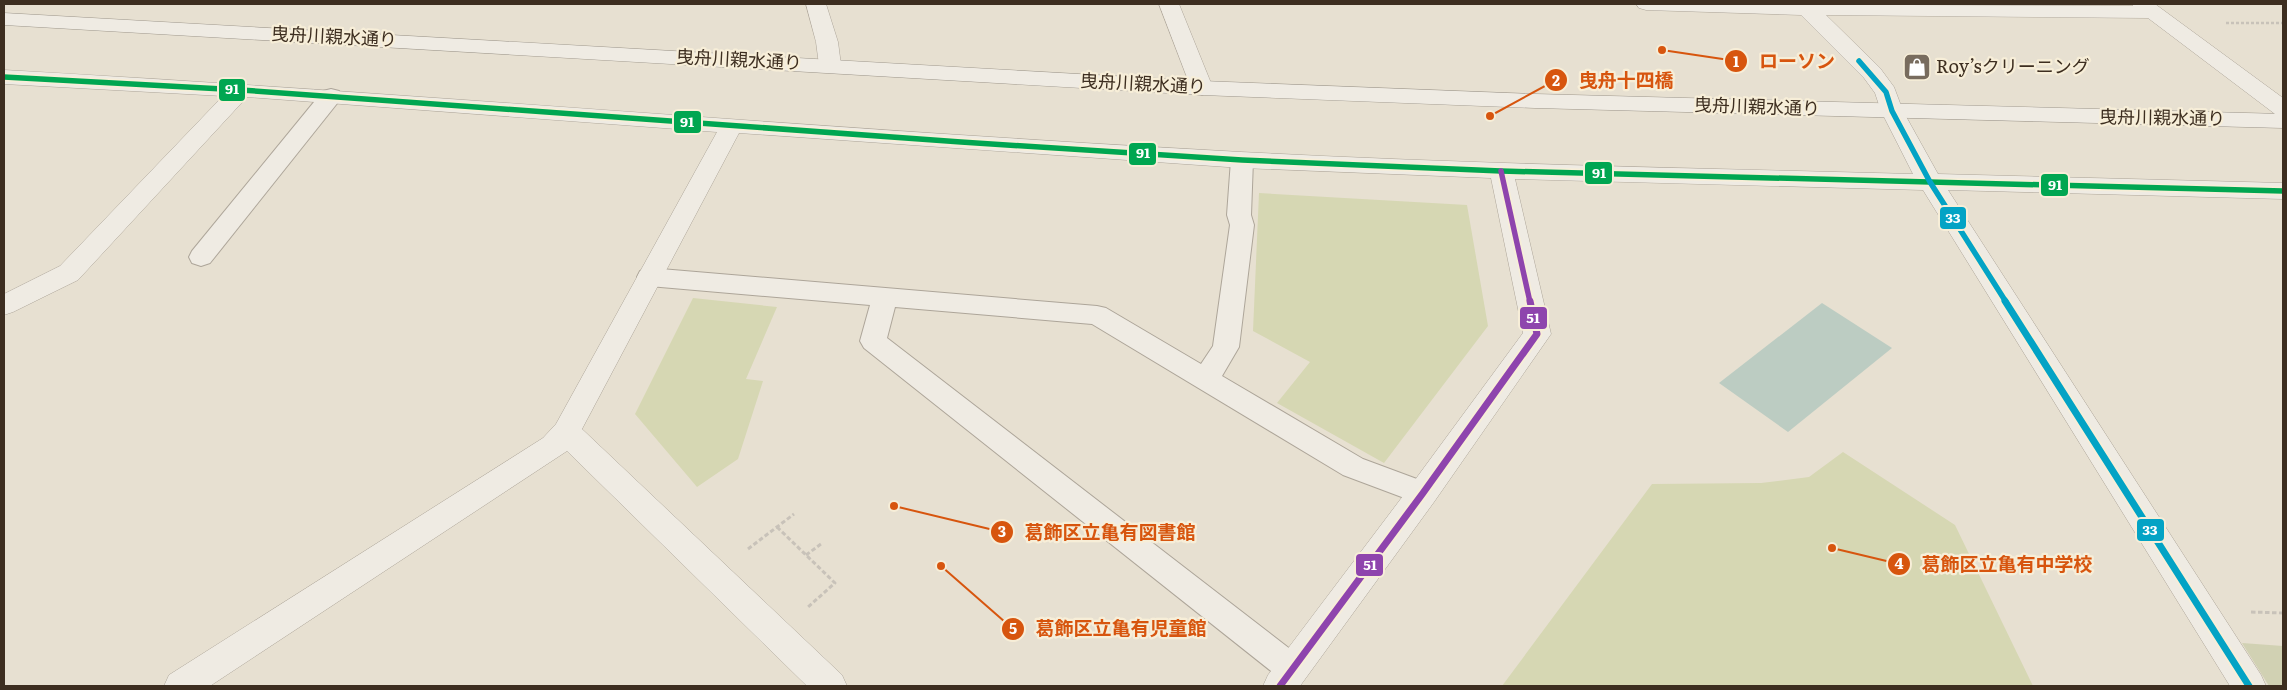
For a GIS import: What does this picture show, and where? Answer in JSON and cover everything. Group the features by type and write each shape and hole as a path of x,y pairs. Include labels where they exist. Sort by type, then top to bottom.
{"street":[{"path":"816,4 828,42 830,65"},
{"path":"1169,4 1202,88"},
{"path":"1646,4 2148,8 2283,110"},
{"path":"1805,6 1872,73 1886,92 1892,111 1930,182 2249,686"},
{"name":"曳舟川親水通り","path":"4,19 830,65 1202,88 1535,101 2283,121"},
{"path":"4,77 331,96 1242,160 1501,171 2283,191"},
{"path":"4,305 69,273 241,90"},
{"path":"181,686 553,446 566,432 732,125"},
{"path":"1286,678 1423,493 1537,334 1501,171"},
{"path":"566,432 830,686"}],"lane":[{"path":"201,257 331,96"},
{"path":"1206,380 1226,347 1242,225 1239,215 1242,160"},
{"path":"649,276 1097,315 1353,467 1423,493"},
{"path":"885,296 873,341 1286,678"}],"path":[{"path":"748,549 794,514"},
{"path":"777,527 835,583 808,607"},
{"path":"806,555 821,544"}],"green space":[{"path":"1259,193 1467,205 1488,326 1384,463 1277,403 1310,362 1253,331"},
{"path":"693,298 777,307 746,379 763,381 738,459 697,487 635,414"},
{"path":"1843,452 1955,525 2033,686 1502,686 1652,484 1761,483 1809,477"},
{"path":"2242,643 2283,646 2283,686 2269,686"}],"shaded area":[{"path":"1822,303 1892,348 1788,432 1719,383"}],"transit line":[{"name":"33","path":"1859,61 1886,92 1892,111 1930,182 2249,686"},
{"name":"91","path":"4,77 241,90 961,142 1242,160 1501,171 2283,191"},
{"name":"51","path":"1280,686 1423,493 1537,334 1501,171"}],"place":[{"name":"ローソン","path":"1662,50"},
{"name":"Roy’sクリーニング","path":"1917,67"},
{"name":"曳舟十四橋","path":"1490,116"},
{"name":"葛飾区立亀有図書館","path":"894,506"},
{"name":"葛飾区立亀有中学校","path":"1832,548"},
{"name":"葛飾区立亀有児童館","path":"941,566"}]}
